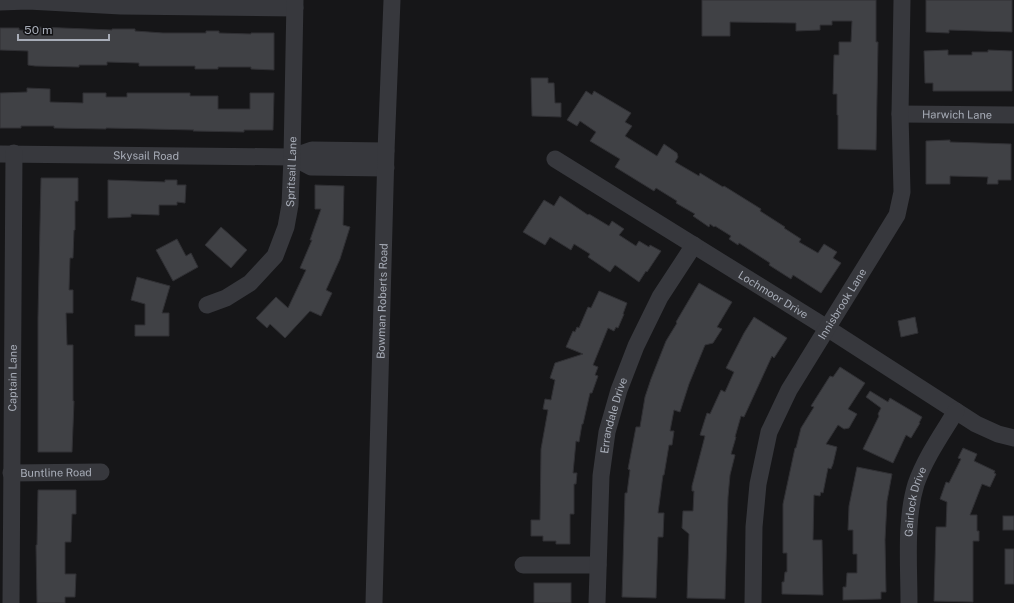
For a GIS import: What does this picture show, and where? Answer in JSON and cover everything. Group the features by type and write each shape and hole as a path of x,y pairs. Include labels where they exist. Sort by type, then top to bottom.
{"street":[{"name":"Bowman Roberts Road","path":"374,603 386,151 392,0"},
{"name":"Innisbrook Lane","path":"753,603 754,527 758,484 769,432 788,390 897,215 902,192 900,114 902,0"},
{"path":"0,2 28,1 121,6 295,4"},
{"name":"Spritsail Lane","path":"207,305 226,298 250,284 275,256 286,227 290,205 292,157 295,4"},
{"name":"Harwich Lane","path":"900,114 1014,115"},
{"name":"Skysail Road","path":"7,154 292,157 312,150 386,151"},
{"name":"Captain Lane","path":"7,154 11,603"},
{"name":"Skysail Road","path":"292,157 312,167 386,168"},
{"name":"Lochmoor Drive","path":"555,159 827,328 976,424 998,434 1014,438"},
{"name":"Errandale Drive","path":"597,603 601,476 607,432 619,390 636,346 660,297 694,245"},
{"name":"Gairlock Drive","path":"909,603 909,532 916,484 928,458 956,411"},
{"name":"Buntline Road","path":"11,473 101,472"},
{"path":"523,565 598,565"}],"building":[{"path":"702,0 876,0 876,42 878,42 876,150 838,149 837,94 833,94 834,55 839,55 839,42 851,42 852,21 832,21 832,25 820,25 820,30 796,31 796,23 730,22 730,36 702,36"},
{"path":"926,0 1012,0 1012,32 949,30 949,33 926,32"},
{"path":"38,27 112,30 135,29 135,31 163,33 206,33 206,31 219,31 219,33 274,33 274,70 251,69 251,67 195,69 195,66 139,66 139,63 107,62 107,65 79,65 79,67 35,66 28,65 28,51 0,50 0,28 19,28 19,30 38,31"},
{"path":"948,50 948,55 972,55 972,52 988,52 988,50 1012,51 1012,91 933,91 933,83 925,83 924,51"},
{"path":"531,78 548,78 548,83 554,83 555,103 561,103 561,117 532,116"},
{"path":"27,88 50,89 50,102 83,103 83,93 106,93 106,97 127,97 127,93 190,93 190,96 218,96 218,109 250,109 250,93 274,93 273,130 244,130 244,132 54,128 54,126 21,126 21,128 0,128 0,93 27,92"},
{"path":"586,91 592,95 594,91 631,113 625,122 632,126 625,136 657,156 664,144 677,153 678,157 675,162 699,176 700,173 723,187 724,186 761,209 760,211 801,239 799,242 818,253 824,244 837,252 833,258 841,263 821,293 793,275 791,279 769,265 770,263 739,243 738,245 729,239 731,236 715,226 714,227 710,224 709,227 693,216 695,214 676,203 677,201 656,188 654,191 615,167 620,159 590,141 596,132 580,121 577,126 567,120"},
{"path":"950,140 950,142 1011,144 1011,180 998,180 998,184 987,184 988,177 950,176 950,184 926,184 926,141"},
{"path":"41,178 78,178 78,201 75,201 73,258 70,258 69,290 73,290 73,313 66,313 67,345 73,345 74,401 72,452 38,452 38,317"},
{"path":"108,180 165,182 165,180 177,180 177,185 186,185 185,203 177,202 177,205 159,205 159,215 131,214 131,217 108,218"},
{"path":"315,185 344,186 343,225 350,227 340,259 326,290 332,293 321,316 310,311 285,338 270,324 267,328 256,318 276,297 288,308 306,270 300,268 312,240 310,240 321,209 315,209"},
{"path":"560,196 588,215 589,214 609,226 612,221 624,229 619,235 636,246 639,241 649,247 650,245 661,251 639,282 615,265 610,272 588,257 590,254 574,244 571,250 550,237 545,245 523,232 544,200 554,206"},
{"path":"221,227 247,250 231,268 205,245"},
{"path":"177,239 186,256 191,253 198,267 173,281 156,250"},
{"path":"137,277 170,286 162,313 169,313 169,336 135,336 135,325 145,325 145,304 131,300"},
{"path":"699,283 732,302 717,327 722,329 713,343 705,345 689,384 680,412 674,410 670,431 674,431 672,445 669,445 658,513 664,513 663,537 658,537 656,598 622,597 625,493 627,493 630,470 628,469 636,427 640,427 645,397 666,341"},
{"path":"599,291 627,303 618,328 616,327 614,331 608,328 593,365 598,367 595,375 598,376 592,393 590,393 579,442 576,441 573,473 577,473 576,484 574,484 574,514 570,514 570,544 556,544 556,541 543,541 543,536 531,536 531,520 540,520 541,449 548,410 543,409 545,399 551,400 555,380 550,378 555,363 583,354 566,347 573,331 575,332 577,327 579,328 588,307 591,308"},
{"path":"754,317 787,338 774,358 772,356 744,417 741,416 735,437 731,454 735,455 730,475 728,497 725,599 687,598 689,534 682,528 683,511 693,511 694,491 692,491 692,486 705,436 700,435 707,413 710,414 721,390 725,392 734,372 726,368"},
{"path":"915,317 918,333 901,337 898,321"},
{"path":"840,367 865,383 848,409 857,414 849,428 844,429 838,425 826,444 837,447 833,464 831,469 828,468 823,493 821,492 820,496 814,495 813,540 822,540 823,595 782,594 782,582 784,582 785,572 787,572 787,553 783,553 783,504 795,448 801,428 814,407 811,406 830,376 833,377"},
{"path":"870,391 888,402 890,398 922,417 911,438 906,435 893,463 863,449 879,416 878,414 881,408 866,397"},
{"path":"963,448 977,454 974,461 995,471 994,473 996,474 990,487 982,484 970,515 977,515 977,531 979,531 979,541 973,541 973,602 934,601 936,527 946,527 947,502 940,499 946,482 949,483 961,459 958,458"},
{"path":"857,467 892,474 887,501 885,540 886,592 881,592 881,599 843,600 843,587 846,587 847,573 857,573 857,554 853,554 853,530 848,530 849,506"},
{"path":"38,490 76,490 76,514 72,514 71,542 65,542 65,574 76,574 75,597 65,597 65,603 37,603 36,545"},
{"path":"1003,516 1014,516 1014,530 1003,530"},
{"path":"1005,549 1014,549 1014,584 1005,584"},
{"path":"534,583 571,583 571,603 534,603"}]}
